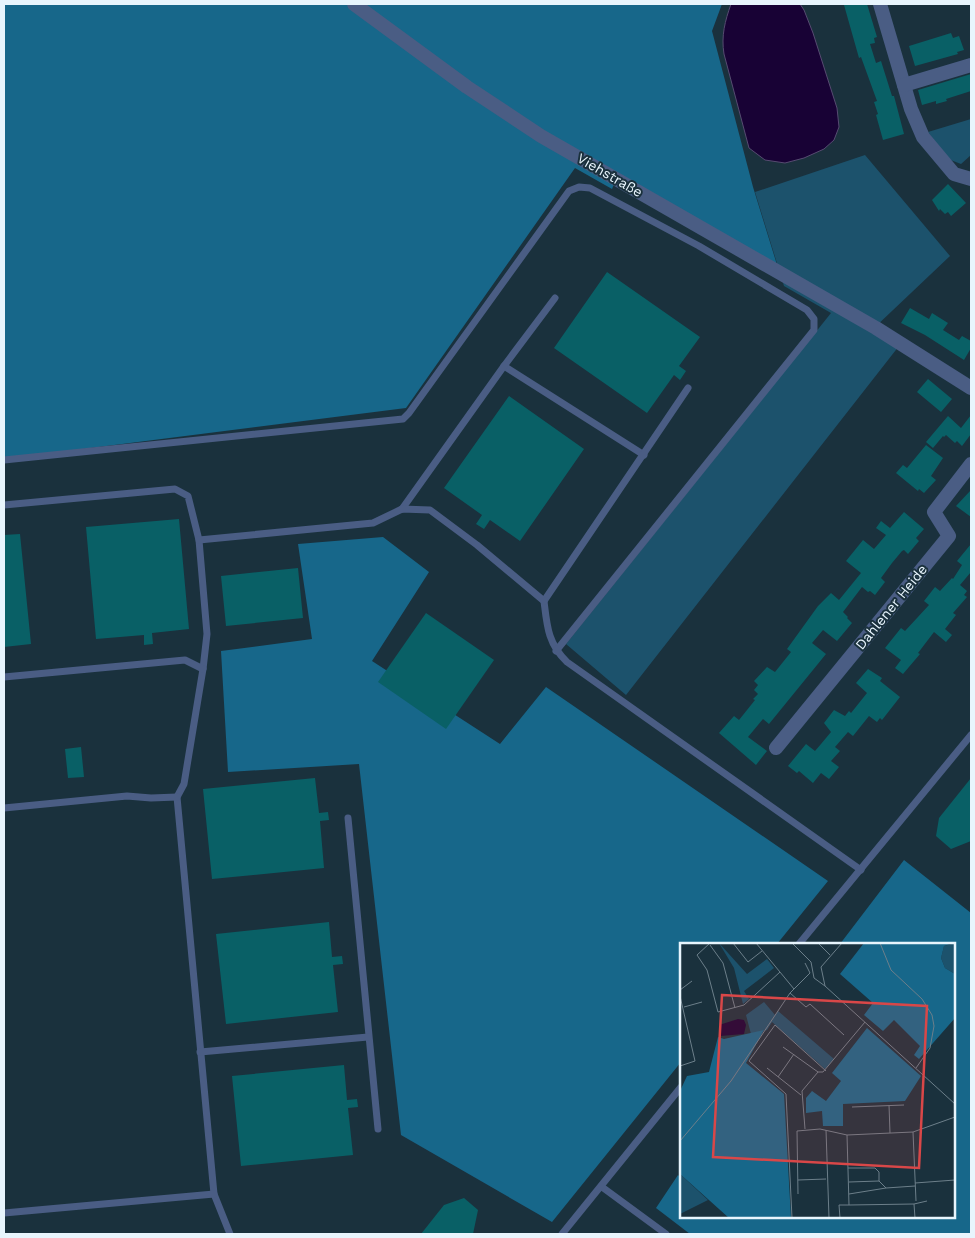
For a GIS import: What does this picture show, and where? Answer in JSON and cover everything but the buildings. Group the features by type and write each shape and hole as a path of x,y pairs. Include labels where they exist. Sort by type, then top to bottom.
{"street":[{"name":"Viehstraße","path":"354,4 467,87 541,136 876,328 971,388"},
{"path":"880,4 904,85 924,137 954,174 971,180"},
{"path":"904,85 971,65"},
{"name":"Dahlener Heide","path":"776,748 949,536 934,512 971,464"}],"lane":[{"path":"4,460 403,419 569,191 579,187 590,188 699,246 807,310 814,319 814,330 556,651"},
{"path":"402,509 555,298"},
{"path":"504,366 644,455"},
{"path":"544,601 688,388"},
{"path":"4,505 176,489 188,496 199,540 207,634 184,784 177,796 214,1194 230,1234"},
{"path":"199,540 373,523 402,509 430,510 477,545 544,601 549,633 556,651 576,668 861,870"},
{"path":"4,677 185,660 203,668"},
{"path":"799,943 971,736"},
{"path":"4,808 127,796 151,798 177,796"},
{"path":"348,818 378,1129"},
{"path":"200,1052 368,1037"},
{"path":"562,1234 602,1187 680,1088"},
{"path":"602,1187 666,1234"},
{"path":"4,1213 214,1194"}],"shaded area":[{"path":"4,4 722,4 712,31 753,187 778,268 617,177 612,189 575,168 406,408 4,459"},
{"path":"731,4 800,4 804,10 837,108 839,127 834,140 824,149 804,158 785,163 765,160 749,148 724,54 724,29"},
{"path":"971,119 971,155 961,164 948,159 928,132"},
{"path":"865,155 950,256 873,329 899,346 626,695 566,644 831,313 784,286 755,192"},
{"path":"383,537 429,572 372,661 500,744 546,687 828,881 778,943 680,943 680,1063 552,1222 401,1135 359,764 228,772 221,651 312,639 298,544"},
{"path":"904,860 971,913 971,1234 690,1234 656,1208 678,1175 680,1177 680,1218 955,1218 955,943 841,943"}]}
